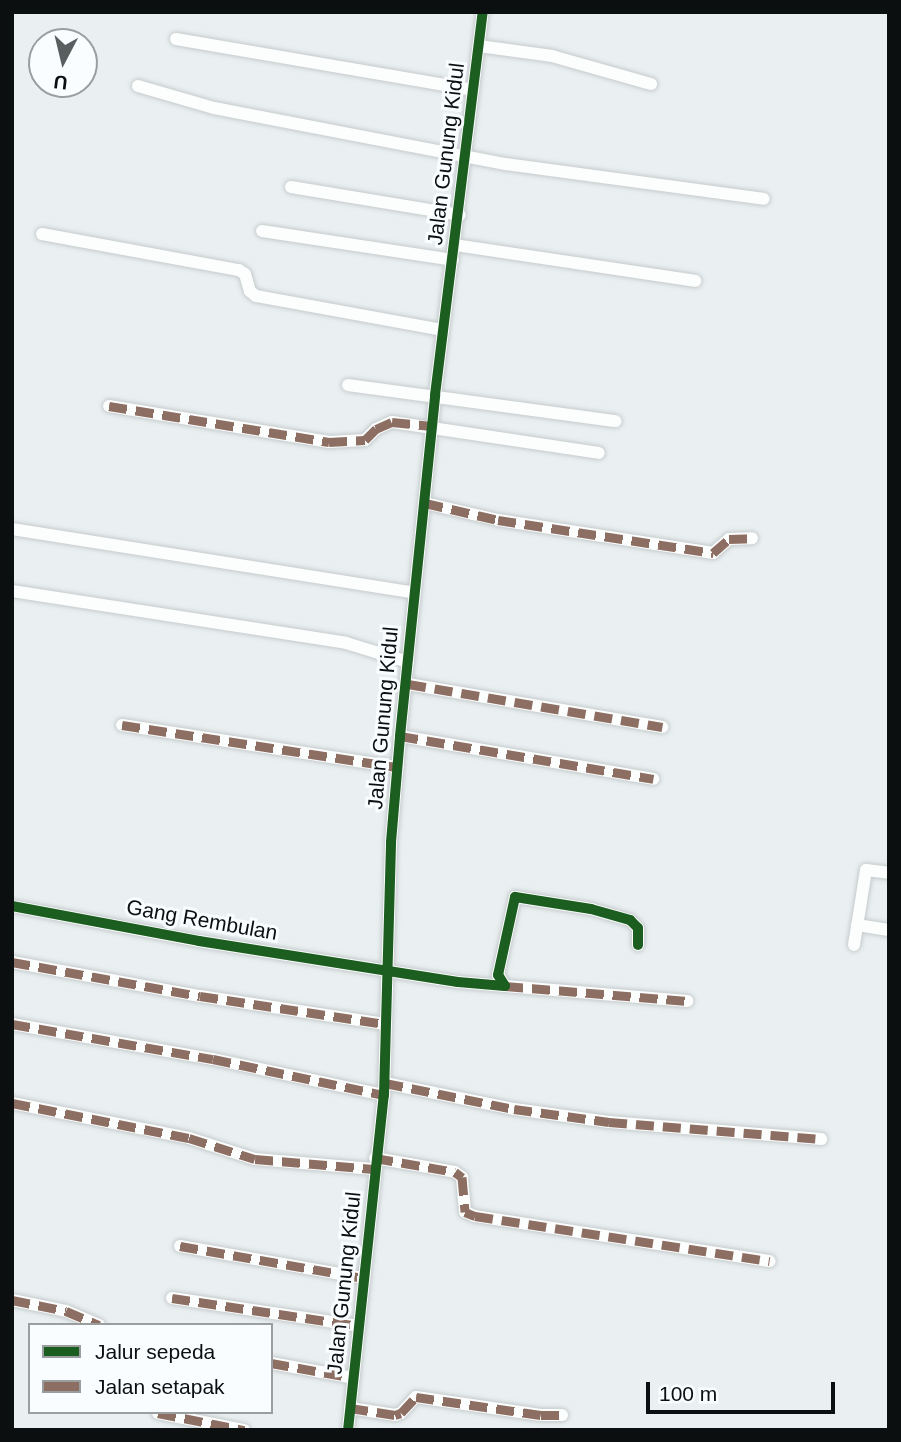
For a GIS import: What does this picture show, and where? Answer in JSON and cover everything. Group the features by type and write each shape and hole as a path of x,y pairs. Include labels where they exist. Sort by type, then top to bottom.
{"street":[{"name":"Jalan Gunung Kidul","path":"348,1430 384,1089 386,970 400,736 408,684 414,593 435,395 460,215 464,156 483,12"},
{"path":"176,39 473,90"},
{"path":"479,46 552,56 651,84"},
{"path":"138,86 214,108 464,156 764,199"},
{"path":"291,187 460,215"},
{"path":"262,231 453,260"},
{"path":"43,233 239,270 245,274 250,291 256,296 443,330"},
{"path":"455,245 695,281"},
{"path":"348,386 435,395 616,421"},
{"path":"109,406 329,442 365,440 376,429 392,422 599,453"},
{"path":"425,503 498,520 713,553 729,539 751,538"},
{"path":"12,529 414,593"},
{"path":"12,592 346,643 408,662"},
{"path":"408,684 662,727"},
{"path":"122,725 398,767"},
{"path":"400,736 653,779"},
{"path":"855,945 866,870 889,873"},
{"path":"505,986 498,975 515,897 591,909 630,920 638,928 638,945"},
{"name":"Gang Rembulan","path":"12,906 199,941 458,982 687,1001"},
{"path":"858,925 889,930"},
{"path":"12,962 200,996 384,1024"},
{"path":"12,1024 514,1109 609,1122 821,1139"},
{"path":"12,1103 189,1138 255,1159 375,1164 455,1172 462,1177 465,1212 475,1216 770,1261"},
{"path":"180,1246 364,1278"},
{"path":"172,1298 359,1326"},
{"path":"12,1300 66,1311 94,1323"},
{"path":"273,1363 354,1378"},
{"path":"350,1408 395,1415 401,1413 416,1397 541,1415 562,1415"},
{"path":"163,1414 244,1430"}],"marked path":[{"path":"109,406 329,442 365,440 376,429 392,422 432,426"},
{"path":"425,503 498,520 713,553 729,539 752,538"},
{"path":"408,684 662,727"},
{"path":"122,725 398,767"},
{"path":"400,736 653,779"},
{"path":"12,962 200,996 385,1024"},
{"path":"505,986 687,1001"},
{"path":"12,1024 213,1059 384,1095"},
{"path":"385,1083 514,1109 609,1122 821,1139"},
{"path":"12,1103 189,1138 255,1159 374,1169"},
{"path":"375,1158 455,1172 462,1177 465,1212 475,1216 770,1261"},
{"path":"180,1246 364,1278"},
{"path":"172,1298 359,1326"},
{"path":"12,1300 66,1311 94,1323"},
{"path":"273,1363 354,1378"},
{"path":"350,1408 395,1415 401,1413 416,1397 541,1415 562,1415"},
{"path":"163,1414 244,1430"}],"cycle path":[{"path":"348,1430 384,1095 391,842 400,736 435,395 483,12"},
{"path":"12,906 199,941 458,982 505,986 498,975 515,897 591,909 630,920 638,928 638,945"}]}
